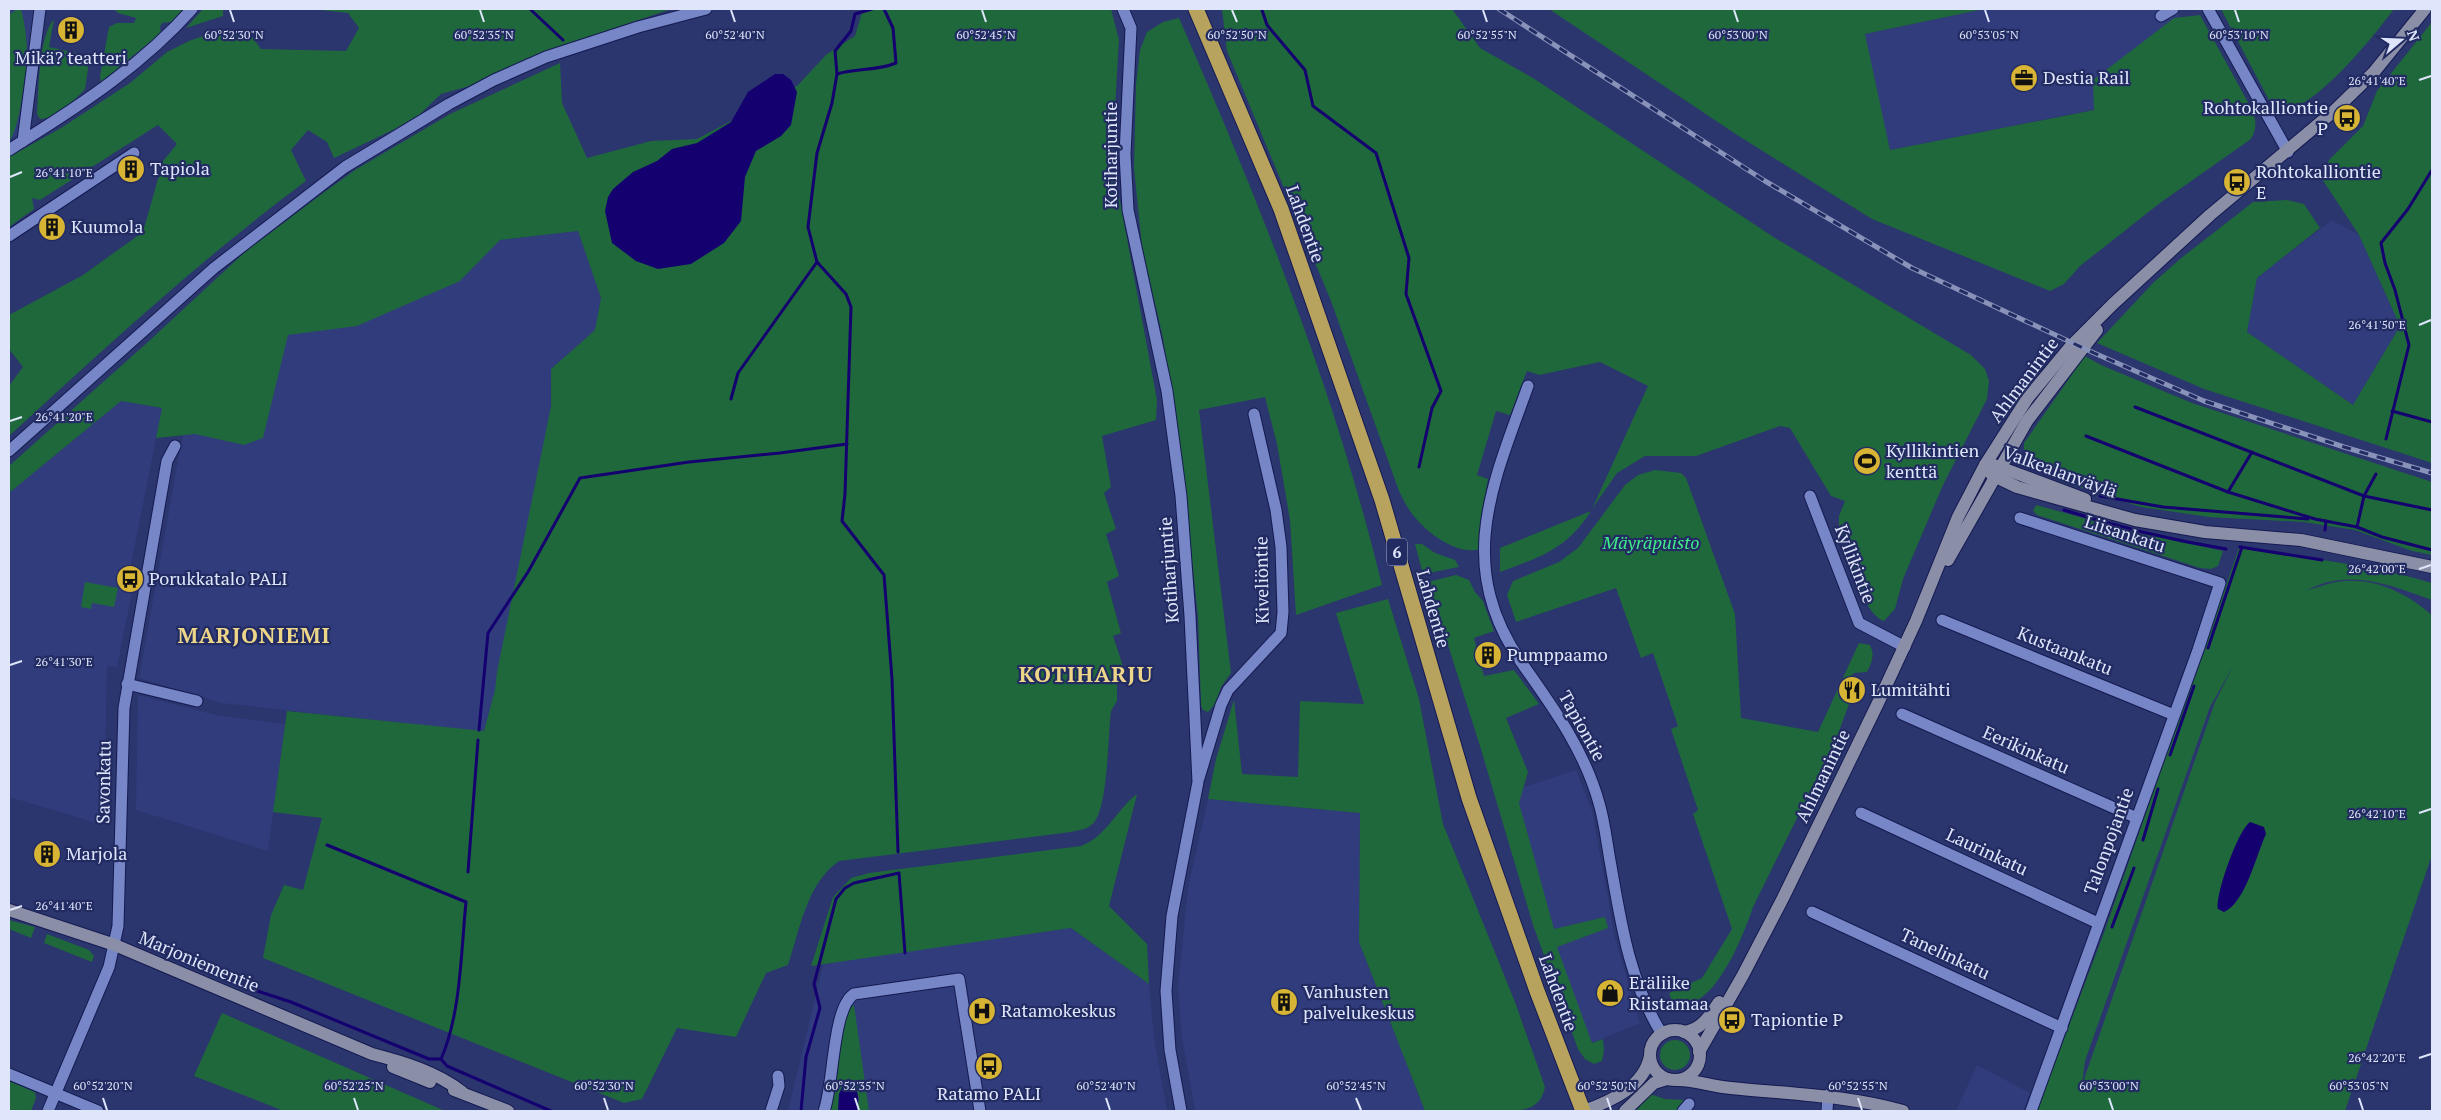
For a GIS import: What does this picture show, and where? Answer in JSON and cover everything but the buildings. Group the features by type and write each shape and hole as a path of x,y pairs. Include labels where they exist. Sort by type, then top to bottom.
{"highway":[{"name":"Lahdentie","path":"1196,9 1214,47 1281,209 1382,500 1469,798 1564,1064 1583,1111"}],"street":[{"path":"23,141 40,9"},
{"path":"9,150 70,112 131,68 161,42 192,9"},
{"path":"9,451 214,268 346,167 448,104 494,80 537,61 638,27 706,9"},
{"name":"Kotiharjuntie","path":"1123,9 1131,28 1125,183 1128,210 1167,391 1181,496 1190,616 1198,782 1172,916 1166,975 1167,1022 1182,1111"},
{"path":"2161,16 2173,9"},
{"path":"2208,9 2288,152"},
{"name":"Ahlmanintie","path":"1699,1055 1750,960 1905,647 1958,517 1985,465 2027,399 2070,347 2113,304 2210,215 2334,112 2374,72 2425,9"},
{"path":"9,236 134,153"},
{"name":"Ahlmanintie","path":"1923,606 2027,421 2104,320 2165,256"},
{"name":"Tapiontie","path":"1528,386 1493,484 1484,528 1488,589 1501,627 1510,644 1567,729 1587,767 1602,812 1630,964 1644,1004 1662,1034"},
{"name":"Kiveliöntie","path":"1198,782 1206,762 1221,705 1228,690 1281,633 1283,612 1281,556 1276,510 1254,414"},
{"name":"Savonkatu","path":"48,1111 109,967 115,945 121,823 122,721 167,461 175,446"},
{"name":"Valkealanväylä","path":"1985,465 1997,472 2110,508 2188,529 2301,540 2432,567"},
{"name":"Kyllikintie","path":"1810,496 1859,623 1905,647"},
{"name":"Liisankatu","path":"2020,518 2220,583"},
{"name":"Talonpojantie","path":"2031,1111 2220,583"},
{"name":"Kustaankatu","path":"1942,620 2174,715"},
{"path":"127,684 197,701"},
{"name":"Eerikinkatu","path":"1902,714 2137,818"},
{"name":"Laurinkatu","path":"1861,813 2098,922"},
{"name":"Marjoniementie","path":"9,910 115,945 372,1054 412,1076 462,1092 508,1111"},
{"name":"Tanelinkatu","path":"1812,912 2062,1028"},
{"name":"Ahlmanintie","path":"1684,1032 1694,1030 1707,1019 1750,960"},
{"path":"824,1111 841,1014 849,997 854,994 959,979 980,1111"},
{"path":"1583,1111 1600,1105 1630,1088 1646,1069 1651,1047 1662,1034 1674,1030 1684,1032 1692,1037 1703,1069 1713,1080 1737,1088"},
{"path":"1625,1111 1654,1083 1692,1074 1699,1055"},
{"path":"1650,1056 1654,1069 1673,1079 1737,1088 1828,1096 1872,1103 1903,1111"},
{"path":"9,1074 98,1111"},
{"path":"771,1111 779,1086 778,1076"},
{"path":"1827,1111 1828,1096"}],"shaded area":[{"path":"9,9 36,9 17,135 9,140"},
{"path":"1984,9 2174,9 2187,26 2158,97 1889,150 1865,34"},
{"path":"775,74 783,74 791,80 797,92 791,125 781,136 756,151 745,177 741,221 724,243 691,264 658,269 636,261 612,243 605,211 608,197 613,189 633,172 657,161 672,149 697,143 731,122 748,92"},
{"path":"2332,220 2359,235 2400,326 2353,405 2247,332 2257,278"},
{"path":"578,231 601,298 595,330 551,369 549,501 484,732 221,703 139,678 179,455 193,390 290,330 500,240"},
{"path":"121,401 162,408 129,575 135,577 117,667 107,666 104,825 9,797 9,493"},
{"path":"138,695 216,715 285,724 268,851 136,810"},
{"path":"1576,770 1592,811 1615,938 1640,1023 1592,1043 1562,970 1513,791"},
{"path":"1208,799 1360,813 1359,942 1425,1111 1195,1111 1182,1037 1178,987 1188,889"},
{"path":"2250,822 2264,827 2266,834 2250,877 2238,899 2232,907 2224,912 2218,909 2218,902 2228,863 2245,827"},
{"name":"Ratamokeskus","path":"1071,928 1149,984 1154,1038 1167,1111 788,1111 823,965 856,958"},
{"path":"1977,1065 2030,1093 2023,1111 1956,1111"},
{"path":"851,1081 858,1095 857,1111 838,1111 839,1094 844,1083"}],"green space":[{"path":"17,9 21,9 25,26 27,63 19,114 13,135 9,141 9,15"},
{"path":"114,9 183,9 171,22 162,23 160,27 161,33 101,82 100,76 109,27 117,23 134,23 136,18 118,13"},
{"path":"203,9 223,9 223,16 186,28"},
{"path":"311,9 671,9 525,59 473,85 441,94 420,114 395,129 334,158 327,142 308,130 291,150 306,181 191,273 117,337 9,436 9,386 23,367 9,349 9,315 83,275 143,232 163,161 177,144 158,125 40,200 32,198 34,209 9,227 9,157 61,128 130,83 167,52 189,41 220,30 247,30 261,49 346,51 359,28 348,13"},
{"path":"863,9 1111,9 1119,40 1112,158 1157,400 1156,420 1102,436 1111,487 1104,493 1116,529 1106,534 1119,576 1107,582 1121,633 1113,636 1125,672 1117,674 1117,701 1111,711 1103,800 1095,821 1088,827 1071,832 839,861 819,881 812,894 788,965 766,973 736,1037 677,1028 642,1099 624,1103 263,958 271,915 284,885 303,890 322,818 273,812 287,711 484,731 495,690 497,672 551,406 551,369 595,330 601,298 578,231 500,240 460,281 357,326 288,335 263,438 244,445 195,434 156,438 162,408 121,401 9,493 9,466 245,252 355,170 450,114 560,63 562,103 587,158 651,141 697,139 797,86 827,54 855,36"},
{"path":"1222,9 1452,9 1480,48 1533,78 1775,238 1971,355 1985,369 1989,381 1987,399 1943,485 1903,579 1895,609 1884,621 1876,616 1869,606 1856,579 1839,525 1839,516 1845,501 1831,496 1790,428 1780,426 1696,456 1645,456 1617,473 1592,509 1648,386 1600,362 1539,375 1527,371 1510,415 1496,411 1477,475 1488,479 1481,517 1481,549 1462,549 1453,546 1434,536 1426,529 1411,512 1399,491 1331,301 1227,51"},
{"path":"1549,9 1984,9 1865,34 1890,150 2094,110 2093,80 2174,18 2200,15 2250,106 2255,119 2255,126 2251,139 2160,203 2080,266 2064,284 2050,291 1872,219 1737,135"},
{"path":"2221,9 2394,9 2359,52 2328,84 2297,106 2283,111 2270,102"},
{"path":"1179,18 1238,157 1293,297 1342,440 1382,585 1296,615 1290,520 1277,444 1265,397 1199,410 1231,673 1221,687 1216,703 1208,712 1203,710 1201,706 1198,617 1184,483 1163,338 1142,247 1134,168 1136,84 1140,50 1147,32 1163,22"},
{"path":"54,19 49,47 90,56 85,89 59,112 40,119 37,114 42,51 45,38"},
{"path":"2432,22 2432,463 2204,389 2097,343 2153,283 2180,259 2253,202 2287,200 2304,204 2320,228 2257,278 2247,332 2353,405 2400,326 2359,235 2322,179 2329,160 2363,126 2377,91"},
{"path":"2085,356 2101,365 2192,403 2432,482 2432,555 2412,551 2355,530 2303,522 2209,517 2141,507 2060,481 2034,468 2024,457 2024,443"},
{"name":"Mäyräpuisto","path":"1655,470 1681,473 1686,478 1735,614 1741,718 1818,732 1859,643 1870,645 1873,655 1867,672 1854,673 1848,679 1839,698 1849,704 1837,737 1753,907 1744,932 1730,961 1722,975 1703,997 1687,1005 1673,1005 1669,993 1702,978 1732,929 1693,814 1698,810 1671,729 1678,726 1653,653 1641,658 1616,588 1516,622 1507,595 1513,581 1559,562 1578,548 1625,485 1638,475"},
{"path":"2036,505 2134,532 2223,551 2218,566 2211,569 2200,568 2037,515 2033,511"},
{"path":"1591,511 1572,534 1552,550 1500,572 1500,548"},
{"path":"1415,544 1422,544 1435,553 1455,560 1459,567 1423,574"},
{"path":"2239,548 2361,566 2432,583 2432,600 2385,584 2370,581 2339,580 2323,583 2307,590 2336,582 2363,581 2400,593 2432,615 2432,855 2345,1111 2037,1111 2105,930","holes":["2233,666 2215,702 2082,1085 2085,1061 2210,707"]},
{"path":"1456,575 1469,580 1475,592 1483,601 1494,631 1474,638 1484,676 1514,670 1539,704 1506,718 1528,772 1519,803 1554,929 1605,917 1608,928 1557,947 1592,1043 1603,1039 1604,1051 1602,1061 1594,1064 1585,1059 1578,1049 1533,925 1480,746 1428,582"},
{"path":"85,582 118,588 114,607 92,603 91,609 81,607"},
{"path":"1388,599 1419,699 1443,824 1515,1002 1545,1087 1538,1102 1524,1109 1497,1112 1425,1111 1359,942 1360,813 1208,799 1216,759 1234,700 1242,774 1298,777 1300,701 1364,704 1336,613"},
{"path":"1137,794 1109,906 1147,944 1149,984 1071,928 811,966 833,897 851,878 869,873 1081,846 1090,842 1104,830"},
{"path":"9,920 35,927 31,938 9,929"},
{"path":"47,934 89,950 94,956 92,962 44,943"},
{"path":"854,1005 869,1111 857,1111 859,1099 855,1086 839,1094 838,1111 829,1111 845,1020 850,1008"},
{"path":"222,1013 445,1111 284,1111 194,1076"},
{"path":"1675,1040 1685,1045 1690,1055 1685,1065 1675,1070 1665,1065 1660,1055 1665,1045"},
{"path":"9,1081 35,1092 36,1098 31,1111 9,1111"},
{"path":"1650,1094 1665,1099 1685,1100 1677,1111 1636,1111"}],"waterway":[{"path":"530,9 563,40"},
{"path":"872,9 855,14 851,31 835,51 837,74 832,103 817,153 808,227 817,262 846,294 851,307 845,494 842,521 884,575 892,679 898,852"},
{"path":"837,74 889,66 896,63 893,28 884,9"},
{"path":"1262,10 1267,25 1305,70 1313,106 1376,153 1409,258 1406,294 1441,391 1432,408 1419,467"},
{"path":"2386,439 2409,345 2381,243 2408,209 2432,170"},
{"path":"731,399 738,373 817,262"},
{"path":"2135,407 2364,496 2432,510"},
{"path":"2392,411 2432,422"},
{"path":"2086,436 2228,492 2315,519 2357,527 2382,537 2432,550"},
{"path":"479,730 488,633 528,572 580,478 689,462 847,444"},
{"path":"2228,492 2252,452"},
{"path":"2357,527 2364,496 2376,474"},
{"path":"2100,496 2163,507 2308,519"},
{"path":"2064,510 2185,542 2226,549"},
{"path":"2325,530 2326,521"},
{"path":"2240,547 2322,560"},
{"path":"2208,648 2242,547"},
{"path":"2170,755 2194,686"},
{"path":"468,872 478,740"},
{"path":"2143,840 2158,789"},
{"path":"327,845 466,902 453,1022 441,1059"},
{"path":"2112,927 2134,868"},
{"path":"801,1111 806,1057 820,1008 814,984 836,899 845,888 854,883 899,873 905,953"},
{"path":"236,984 291,1002 429,1059 441,1059 447,1066 551,1111"}],"railway":[{"path":"1499,9 1765,181 1912,268 2094,353 2204,401 2344,447 2432,473"}],"place":[{"name":"Mikä? teatteri","path":"71,30"},
{"name":"Destia Rail","path":"2024,78"},
{"name":"Rohtokalliontie P","path":"2347,118"},
{"name":"Tapiola","path":"131,169"},
{"name":"Rohtokalliontie E","path":"2237,182"},
{"name":"Kuumola","path":"52,227"},
{"name":"Kyllikintien kenttä","path":"1867,461"},
{"name":"Porukkatalo PALI","path":"130,579"},
{"name":"Pumppaamo","path":"1488,655"},
{"name":"Lumitähti","path":"1852,690"},
{"name":"Marjola","path":"47,854"},
{"name":"Eräliike Riistamaa","path":"1610,993"},
{"name":"Vanhusten palvelukeskus","path":"1284,1002"},
{"name":"Ratamokeskus","path":"982,1011"},
{"name":"Tapiontie P","path":"1732,1020"},
{"name":"Ratamo PALI","path":"989,1066"}],"district":[{"name":"MARJONIEMI","path":"254,635"},
{"name":"KOTIHARJU","path":"1086,674"}]}
